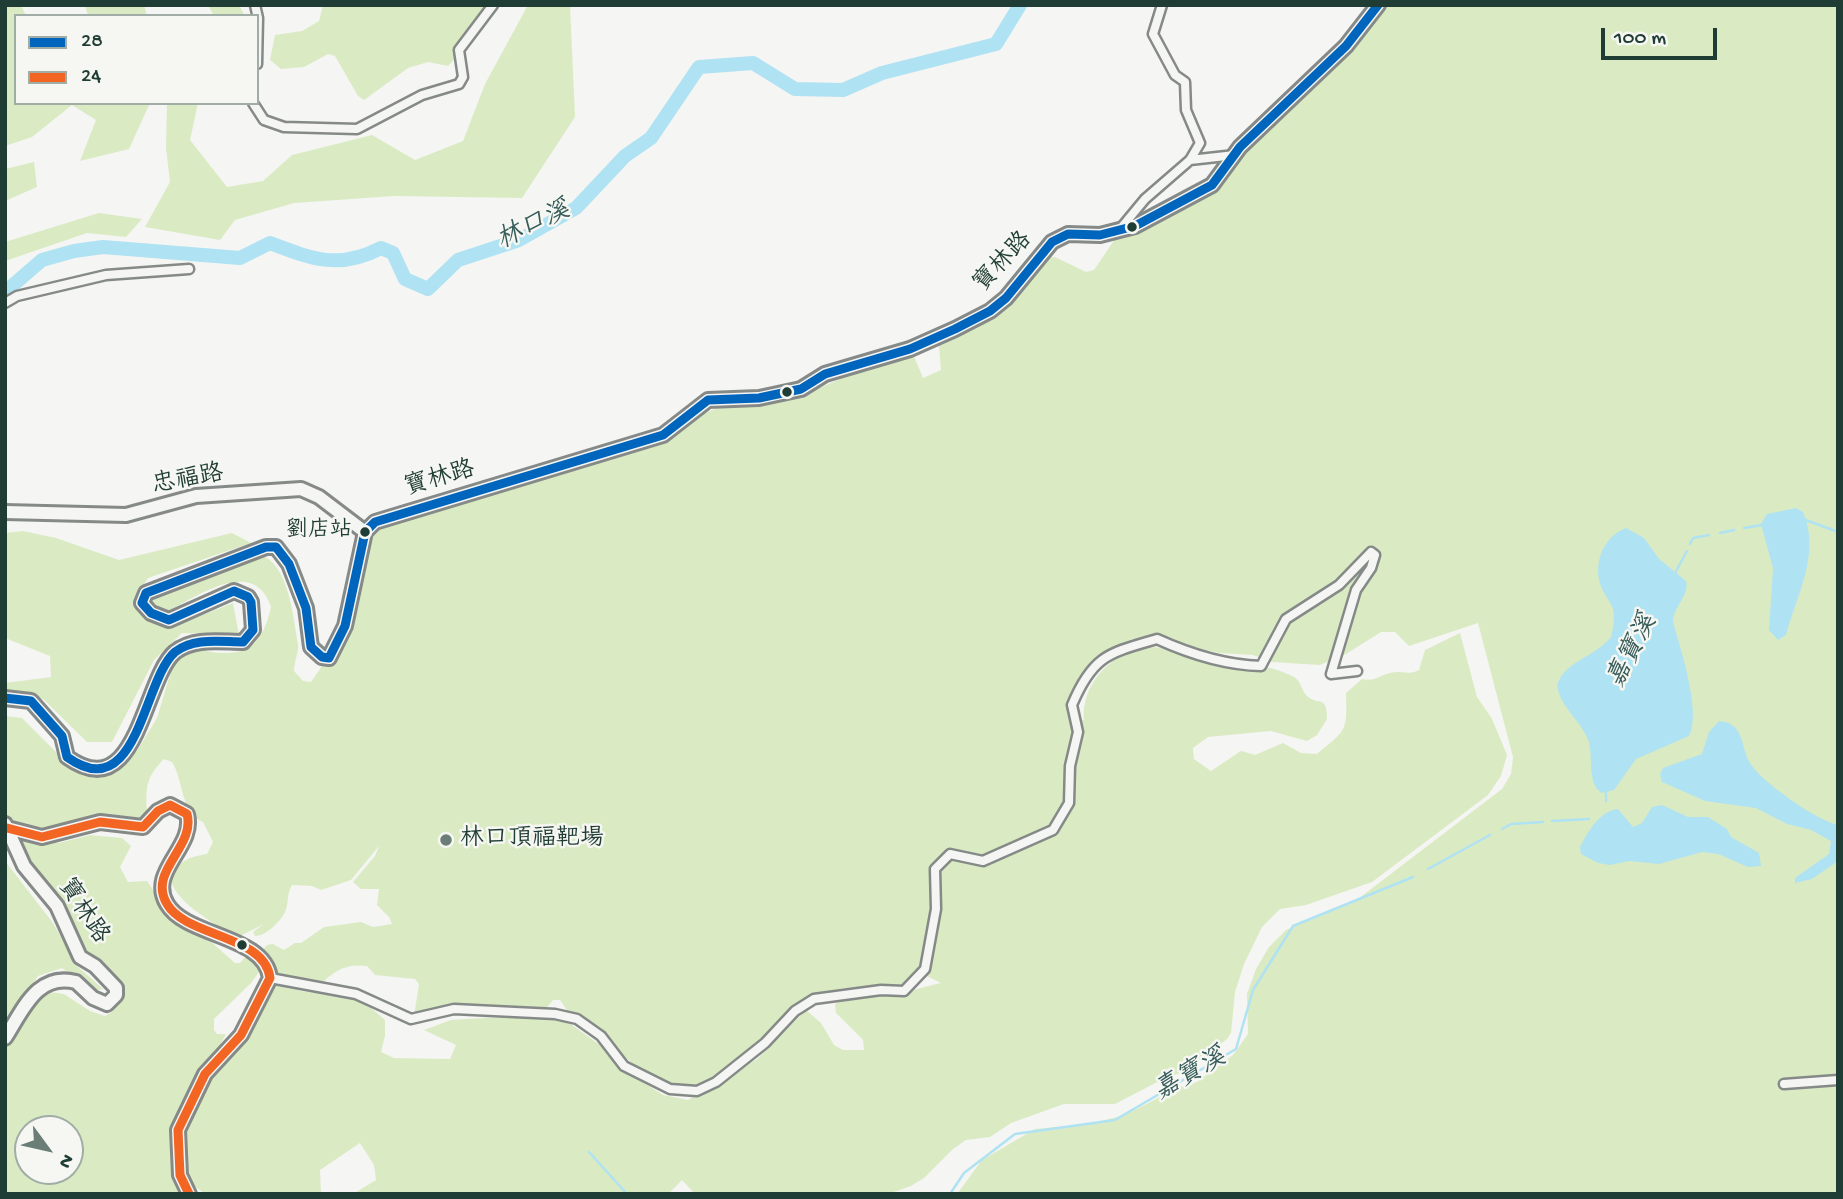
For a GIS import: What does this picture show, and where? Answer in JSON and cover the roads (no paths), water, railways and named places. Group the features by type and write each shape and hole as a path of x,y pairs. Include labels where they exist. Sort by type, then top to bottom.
{"main road":[{"name":"寶林路","path":"365,532 384,516 522,479 663,435 708,400 759,398 789,392 825,374 909,349 990,311 1006,298 1052,242 1068,234 1119,231 1164,212 1212,184 1279,108 1346,46 1378,5"},
{"name":"忠福路","path":"5,512 126,515 196,496 301,489 319,497 365,532"},
{"path":"5,698 31,701 62,736 67,757 82,767 104,766 123,754 137,736 158,677 175,652 198,642 243,642 253,630 251,602 242,593 234,591 169,620 147,611 142,603 146,593 267,547 276,547 289,564 306,608 312,647 326,658 334,652 345,626 365,532"},
{"path":"6,826 42,837 100,822 143,827 158,811 170,805 178,807 187,814 189,833 163,881 165,902 181,917 257,955 269,969 270,978 241,1035 205,1074 178,1130 180,1175 189,1194"},
{"name":"寶林路","path":"5,1038 40,987 49,982 76,982 93,998 107,1004 116,995 116,988 95,966 80,957 57,906 24,866 6,826"}],"street":[{"path":"254,105 264,120 284,127 357,129 422,94 459,84 463,77 459,50 493,5"},
{"path":"1119,231 1145,199 1190,160 1200,143 1186,110 1185,82 1175,75 1153,34 1163,5"},
{"path":"1190,160 1215,155 1235,155"},
{"path":"5,303 17,296 106,275 189,269"},
{"path":"270,978 356,994 411,1019 454,1009 555,1014 577,1019 601,1036 624,1066 670,1089 697,1091 716,1082 765,1043 795,1011 814,999 881,990 904,991 925,969 936,909 935,869 950,854 983,861 1054,830 1069,803 1070,766 1078,732 1072,705 1093,667 1109,653 1157,639 1185,652 1244,666 1261,666 1286,619 1339,585 1371,552 1375,555 1371,568 1356,590 1331,674 1357,671"},
{"path":"1784,1084 1838,1080"}],"water":[{"path":"1796,508 1803,512 1808,527 1808,558 1786,635 1778,640 1769,630 1773,568 1761,524 1767,514"},
{"path":"1626,528 1644,538 1659,559 1686,581 1686,591 1673,622 1685,663 1693,712 1692,726 1689,736 1636,759 1614,790 1602,793 1597,789 1592,777 1586,734 1562,701 1557,685 1567,670 1611,637 1614,612 1599,580 1599,562 1605,545"},
{"path":"1719,721 1734,726 1752,766 1768,782 1805,809 1838,825 1838,861 1812,879 1795,883 1795,878 1829,854 1831,841 1811,830 1787,824 1756,808 1705,801 1662,782 1660,774 1663,768 1702,754 1709,732"},
{"path":"1662,805 1688,817 1708,817 1727,829 1731,837 1759,853 1761,866 1748,867 1718,854 1702,852 1659,864 1629,861 1610,865 1598,863 1581,854 1580,847 1587,835 1605,814 1618,809 1633,827 1642,823 1652,807"}],"waterway":[{"name":"林口溪","path":"5,292 42,260 74,251 103,247 240,258 270,243 299,254 326,260 352,259 381,248 393,253 405,279 428,289 458,260 519,240 576,208 625,156 651,138 699,67 753,63 795,89 843,90 882,73 996,44 1020,5"},
{"name":"嘉寶溪","path":"1806,520 1838,532"},
{"name":"嘉寶溪","path":"1744,528 1762,525"},
{"name":"嘉寶溪","path":"1720,533 1734,530"},
{"name":"嘉寶溪","path":"1690,544 1693,538 1709,535"},
{"name":"嘉寶溪","path":"1675,573 1687,551"},
{"name":"嘉寶溪","path":"1606,791 1606,801"},
{"name":"嘉寶溪","path":"1552,821 1589,819"},
{"name":"嘉寶溪","path":"1502,829 1511,824 1543,822"},
{"name":"嘉寶溪","path":"1428,869 1490,835"},
{"name":"嘉寶溪","path":"950,1194 964,1173 1015,1134 1115,1120 1236,1049 1253,990 1293,926 1413,877"},
{"path":"589,1152 627,1194"}],"place":[{"name":"劉店站","path":"365,532"},
{"name":"林口頂福靶場","path":"446,840"}]}
